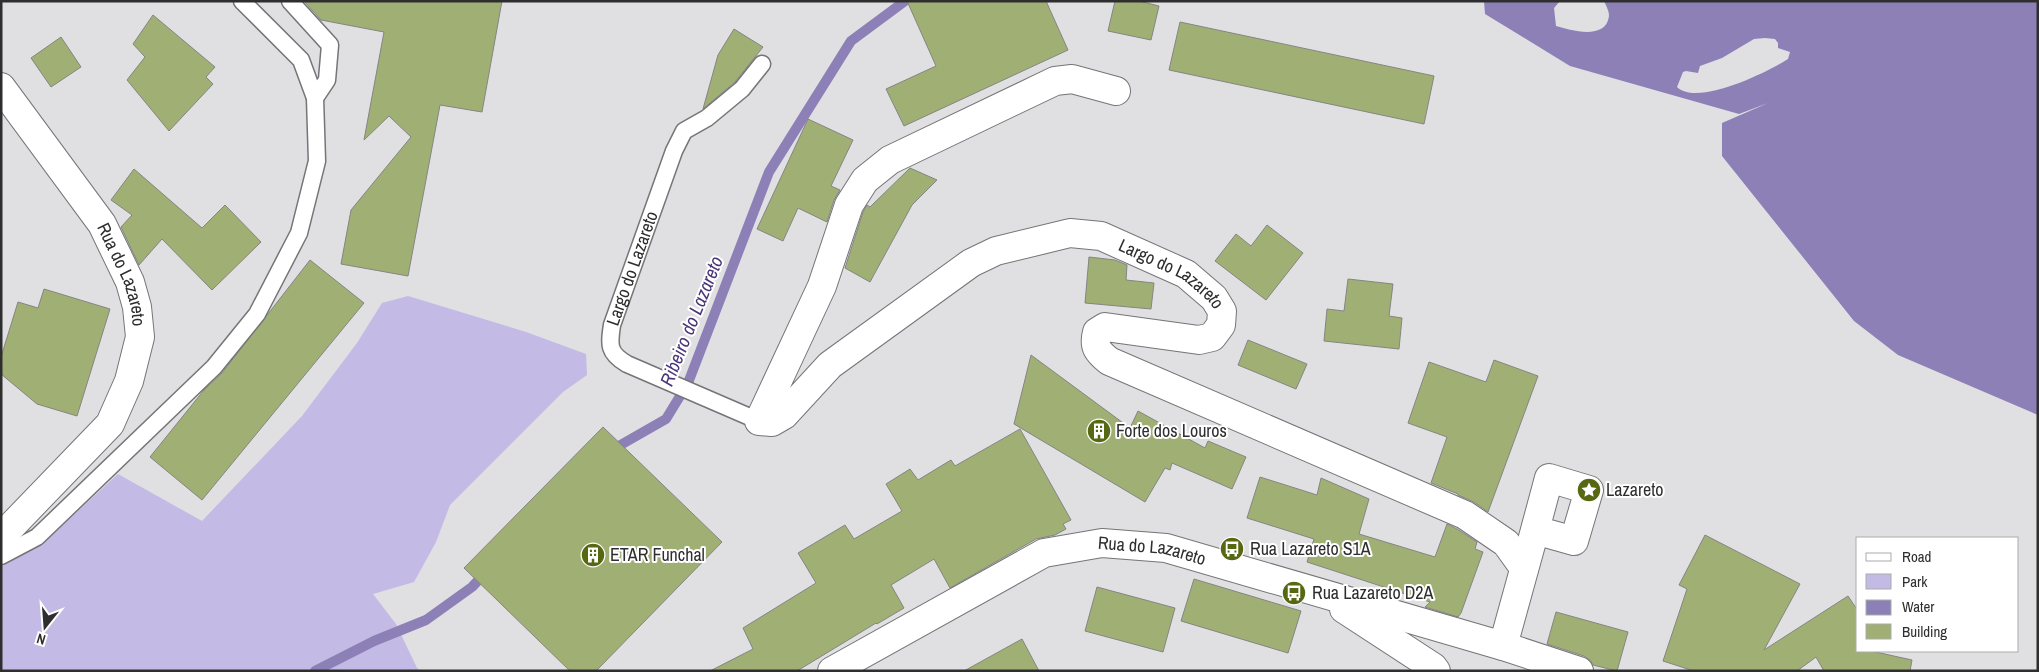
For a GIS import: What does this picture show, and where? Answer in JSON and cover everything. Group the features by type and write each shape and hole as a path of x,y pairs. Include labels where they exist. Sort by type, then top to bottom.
{"street":[{"path":"759,421 822,286 849,205 865,180 890,160 1055,81 1072,79 1116,90"},
{"name":"Rua do Lazareto","path":"1,87 102,224 130,282 137,307 140,336 129,381 110,424 1,537"},
{"name":"Largo do Lazareto","path":"759,421 772,422 784,415 830,365 970,263 996,251 1070,234 1101,236 1186,274 1214,298 1222,311 1221,324 1212,337 1198,340 1105,327 1097,332 1095,341 1097,351 1110,361 1465,515 1506,543 1524,568"},
{"path":"1503,646 1535,530"},
{"name":"Rua do Lazareto","path":"832,671 1044,553 1102,543 1166,548 1503,646 1579,671"},
{"path":"1319,592 1433,667 1436,671"}],"lane":[{"path":"1,556 37,537 214,367 257,314 299,233 317,162 315,98 301,60 242,1"},
{"path":"290,1 330,45 327,80 315,98"},
{"name":"Largo do Lazareto","path":"759,421 618,359 611,350 610,338 612,324 674,151 684,132 707,118 742,89 762,64"}],"green space":[{"path":"408,296 526,332 586,354 587,375 563,392 450,505 436,542 414,582 373,594 396,624 417,668 421,671 1,671 1,567 53,534 118,474 202,521 302,416 357,343 382,303"}],"water":[{"path":"1484,1 1560,1 1554,8 1556,26 1587,32 1601,29 1606,24 1609,14 1604,1 2038,1 2038,415 1898,355 1854,321 1722,156 1722,123 1768,103 1739,114 1570,66 1485,14","holes":["1754,39 1775,39 1778,43 1778,48 1790,52 1788,59 1765,72 1732,85 1700,93 1687,92 1677,87 1683,72 1698,73 1700,66 1722,58"]}],"building":[{"path":"304,1 502,1 482,112 440,105 408,276 341,264 351,210 411,137 389,116 364,140 384,32 321,20"},
{"path":"907,1 1046,1 1068,50 904,126 886,89 936,66"},
{"path":"1115,1 1139,1 1159,6 1151,40 1108,31"},
{"path":"153,15 215,67 206,77 213,84 169,131 127,80 145,57 133,44"},
{"path":"1180,22 1434,76 1424,124 1169,70"},
{"path":"734,29 763,47 735,82 703,109 718,55"},
{"path":"61,37 81,67 51,87 31,58"},
{"path":"808,119 853,140 831,186 840,190 834,200 827,222 798,208 783,241 757,229"},
{"path":"910,168 937,180 912,205 870,282 845,268 863,212 867,205 870,207"},
{"path":"134,169 202,228 225,205 261,242 212,290 162,239 139,265 121,227 132,215 111,200"},
{"path":"1267,225 1303,253 1266,300 1215,261 1236,234 1251,246"},
{"path":"1089,257 1115,260 1127,265 1126,280 1154,283 1151,309 1085,303"},
{"path":"310,260 364,303 202,500 150,457 204,390 222,373"},
{"path":"1348,279 1393,284 1389,316 1402,318 1399,349 1324,341 1327,309 1344,311"},
{"path":"44,289 110,309 77,416 37,404 1,374 1,357 18,302 38,308"},
{"path":"1248,340 1307,364 1296,389 1238,365"},
{"name":"Forte dos Louros","path":"1031,355 1130,428 1138,411 1205,448 1208,441 1246,457 1232,489 1172,463 1170,470 1165,468 1145,502 1014,424"},
{"path":"1494,360 1538,376 1488,512 1474,502 1431,483 1447,437 1408,423 1429,362 1486,382"},
{"name":"ETAR Funchal","path":"603,427 722,542 596,671 570,671 464,568"},
{"path":"1020,429 1071,520 1063,524 1066,529 1055,535 1036,539 950,588 934,559 891,585 904,608 797,671 710,671 753,649 743,628 816,583 798,553 845,525 854,539 902,511 886,484 910,469 918,480 951,460 955,466"},
{"path":"1260,477 1317,495 1321,478 1369,499 1359,534 1435,557 1447,524 1477,542 1475,549 1483,552 1461,613 1458,617 1425,607 1430,602 1307,562 1314,539 1247,518"},
{"path":"1705,535 1800,584 1764,650 1848,596 1856,608 1856,652 1876,652 1912,660 1910,671 1824,671 1816,657 1797,671 1694,671 1663,661 1687,589 1679,585"},
{"path":"1194,579 1301,611 1288,653 1181,621"},
{"path":"1097,587 1175,608 1163,652 1085,631"},
{"path":"1556,612 1628,632 1617,671 1593,665 1584,656 1547,644"},
{"path":"1022,639 1039,671 964,671"}],"waterway":[{"name":"Ribeiro do Lazareto","path":"610,451 666,419 688,383 769,172 851,41 905,1"},
{"name":"Ribeiro do Lazareto","path":"315,671 374,641 426,620 472,587 486,572"}],"place":[{"name":"Forte dos Louros","path":"1099,431"},
{"name":"Lazareto","path":"1589,490"},
{"name":"Rua Lazareto S1A","path":"1232,549"},
{"name":"ETAR Funchal","path":"593,555"},
{"name":"Rua Lazareto D2A","path":"1294,593"}]}
